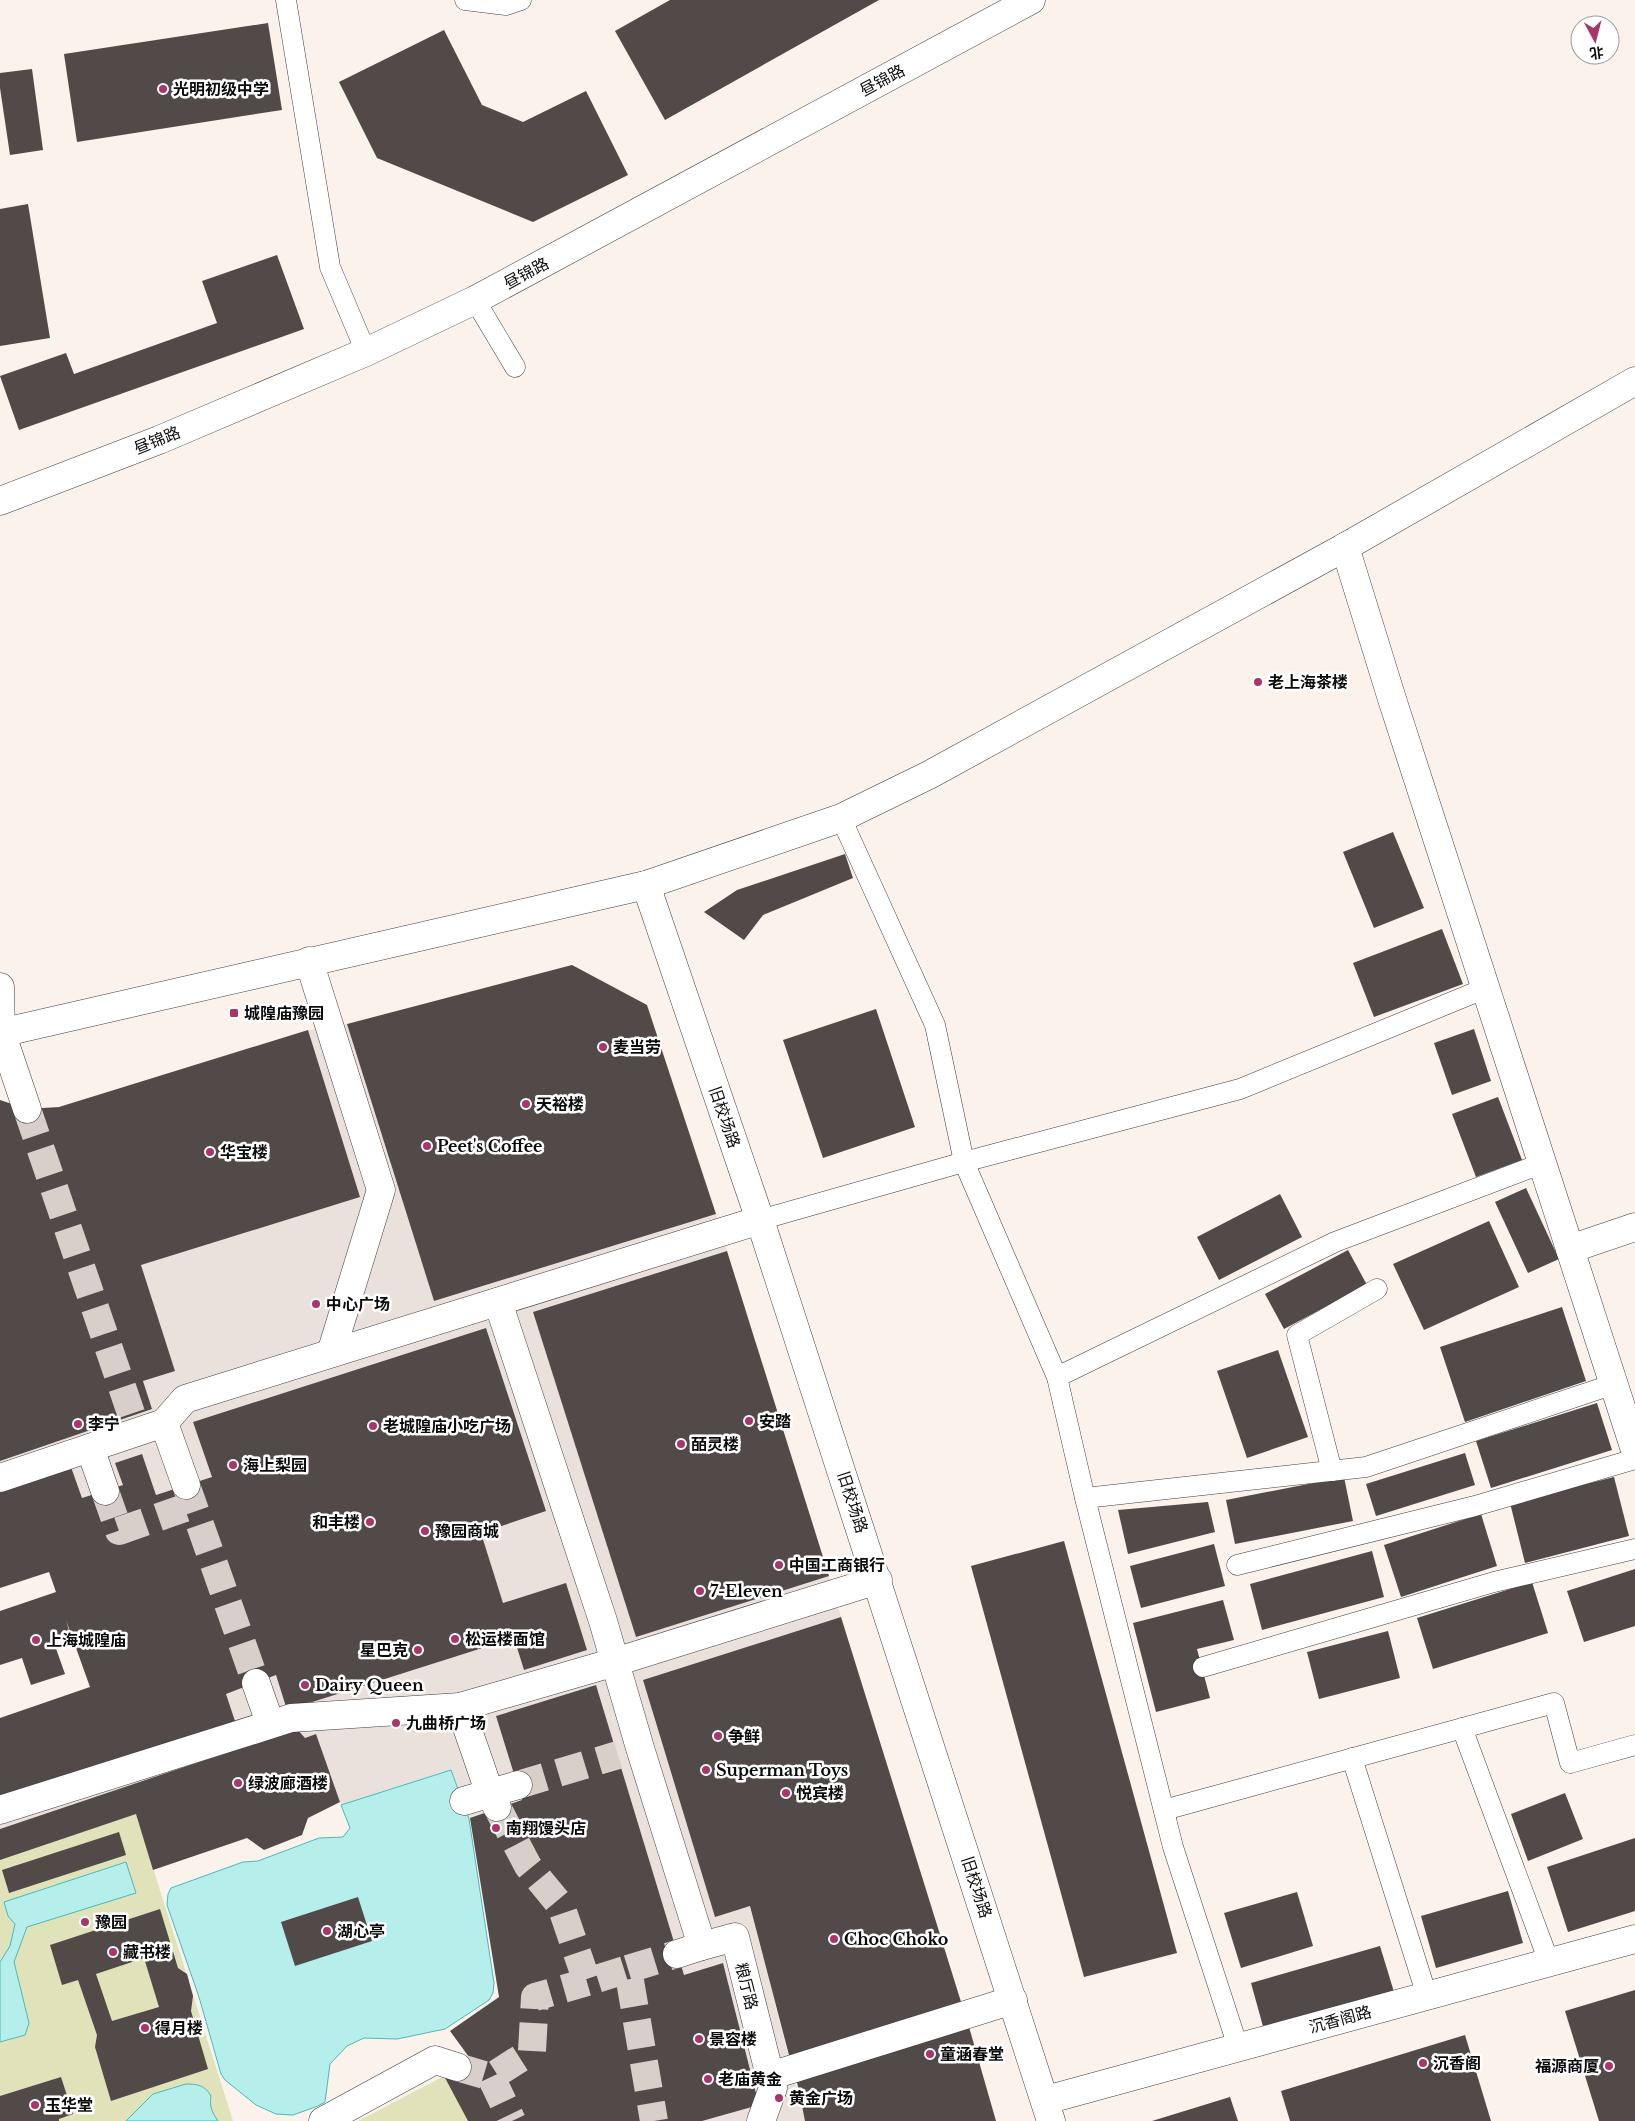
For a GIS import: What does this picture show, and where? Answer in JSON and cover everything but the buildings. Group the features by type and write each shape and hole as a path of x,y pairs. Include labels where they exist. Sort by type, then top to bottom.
{"street":[{"name":"昼锦路","path":"0,501 159,440 366,352 475,300 1031,0"},
{"path":"0,1032 646,885 841,818 929,775 1345,548 1635,381"},
{"path":"1345,548 1635,1450"},
{"name":"旧校场路","path":"646,885 760,1220 1049,2111"},
{"path":"309,961 381,1190 331,1353"},
{"path":"0,987 0,1032 27,1109"},
{"path":"0,1478 90,1448 135,1423 164,1422 185,1399 760,1220"},
{"path":"1570,1249 1635,1226"},
{"path":"498,1302 615,1662"},
{"path":"164,1422 186,1485"},
{"path":"90,1448 105,1491"},
{"path":"0,1810 270,1723 291,1718 460,1707 615,1662 878,1580"},
{"name":"粮厅路","path":"615,1662 629,1752 689,1950 735,1937 773,2088 761,2121"},
{"path":"256,1683 270,1723"},
{"path":"460,1707 484,1801 518,1785"},
{"name":"沉香阁路","path":"1049,2111 1238,2047 1635,1939"},
{"path":"770,2076 1013,2000"},
{"path":"323,2121 435,2060 457,2067"}],"lane":[{"path":"286,0 330,267 366,352"},
{"path":"466,0 506,5 521,0"},
{"path":"475,300 515,367"},
{"path":"841,818 935,1025 964,1162 1057,1377 1085,1498 1173,1847 1238,2047"},
{"path":"760,1220 964,1162 1240,1089 1486,988"},
{"path":"1057,1377 1335,1242 1542,1163"},
{"path":"1332,1471 1297,1335 1377,1289"},
{"path":"1085,1498 1366,1467 1614,1384"},
{"path":"1237,1565 1475,1506 1635,1458"},
{"path":"1203,1667 1494,1582 1635,1549"},
{"path":"1164,1810 1554,1703 1570,1762 1635,1745"},
{"path":"1462,1728 1549,1962"},
{"path":"1352,1758 1427,1996"}],"green space":[{"name":"豫园","path":"127,1786 233,2121 0,2121 0,1829"},
{"path":"444,2076 468,2121 358,2121"}],"shaded area":[{"path":"347,1024 434,1301 716,1214 727,1251 533,1312 636,1636 829,1576 841,1617 643,1680 715,1916 750,1906 805,2121 702,2121 759,2105 756,2092 723,1963 684,1975 596,1685 496,1716 522,1800 469,1819 451,1770 341,1805 316,1734 305,1738 297,1729 0,1829 0,1801 235,1721 226,1694 276,1675 287,1710 514,1638 524,1670 587,1650 503,1603 481,1533 546,1511 486,1328 193,1422 212,1477 156,1495 141,1454 116,1463 123,1485 82,1498 71,1467 0,1490 0,1461 152,1409 143,1381 175,1371 141,1265 360,1197 308,1030"}],"water":[{"path":"451,1770 469,1819 494,1983 493,1993 489,2000 445,2029 397,2039 364,2038 347,2046 330,2064 325,2102 318,2106 293,2115 276,2114 256,2105 225,2080 221,2074 199,1997 167,1905 168,1894 171,1888 243,1862 258,1861 319,1838 343,1837 350,1828 341,1805"},
{"path":"126,1862 136,1893 27,1927 14,1962 29,2023 25,2035 0,2042 0,1962 10,1946 15,1924 8,1916 4,1902"},
{"path":"186,2084 200,2086 209,2092 211,2096 210,2103 218,2121 126,2121 153,2094"}],"tunnel":[{"path":"27,1109 132,1416"},
{"path":"186,1485 256,1683"},
{"path":"105,1491 119,1531 193,1505"},
{"path":"518,1785 618,1755"},
{"path":"497,1807 528,1866 561,1906 587,1982 628,1969 654,2121"},
{"path":"628,1969 677,1954"},
{"path":"457,2067 491,2077 532,2051 535,1997 587,1982"},
{"path":"491,2077 512,2121"}],"place":[{"name":"光明初级中学","path":"163,89"},
{"name":"老上海茶楼","path":"1258,682"},
{"name":"城隍庙豫园","path":"234,1013"},
{"name":"麦当劳","path":"603,1047"},
{"name":"天裕楼","path":"526,1104"},
{"name":"Peet's Coffee","path":"427,1146"},
{"name":"华宝楼","path":"210,1152"},
{"name":"中心广场","path":"316,1304"},
{"name":"安踏","path":"749,1421"},
{"name":"李宁","path":"78,1424"},
{"name":"老城隍庙小吃广场","path":"373,1426"},
{"name":"皕灵楼","path":"681,1444"},
{"name":"海上梨园","path":"233,1465"},
{"name":"和丰楼","path":"370,1522"},
{"name":"豫园商城","path":"425,1531"},
{"name":"中国工商银行","path":"779,1565"},
{"name":"7-Eleven","path":"700,1591"},
{"name":"松运楼面馆","path":"455,1639"},
{"name":"上海城隍庙","path":"36,1640"},
{"name":"星巴克","path":"418,1650"},
{"name":"Dairy Queen","path":"305,1685"},
{"name":"九曲桥广场","path":"396,1723"},
{"name":"争鲜","path":"718,1736"},
{"name":"Superman Toys","path":"706,1770"},
{"name":"绿波廊酒楼","path":"238,1783"},
{"name":"悦宾楼","path":"786,1793"},
{"name":"南翔馒头店","path":"496,1828"},
{"name":"豫园","path":"85,1922"},
{"name":"湖心亭","path":"327,1931"},
{"name":"Choc Choko","path":"834,1939"},
{"name":"藏书楼","path":"113,1952"},
{"name":"得月楼","path":"145,2028"},
{"name":"景容楼","path":"699,2039"},
{"name":"童涵春堂","path":"930,2054"},
{"name":"沉香阁","path":"1423,2063"},
{"name":"福源商厦","path":"1609,2066"},
{"name":"老庙黄金","path":"708,2079"},
{"name":"黄金广场","path":"779,2098"},
{"name":"玉华堂","path":"35,2105"}]}
